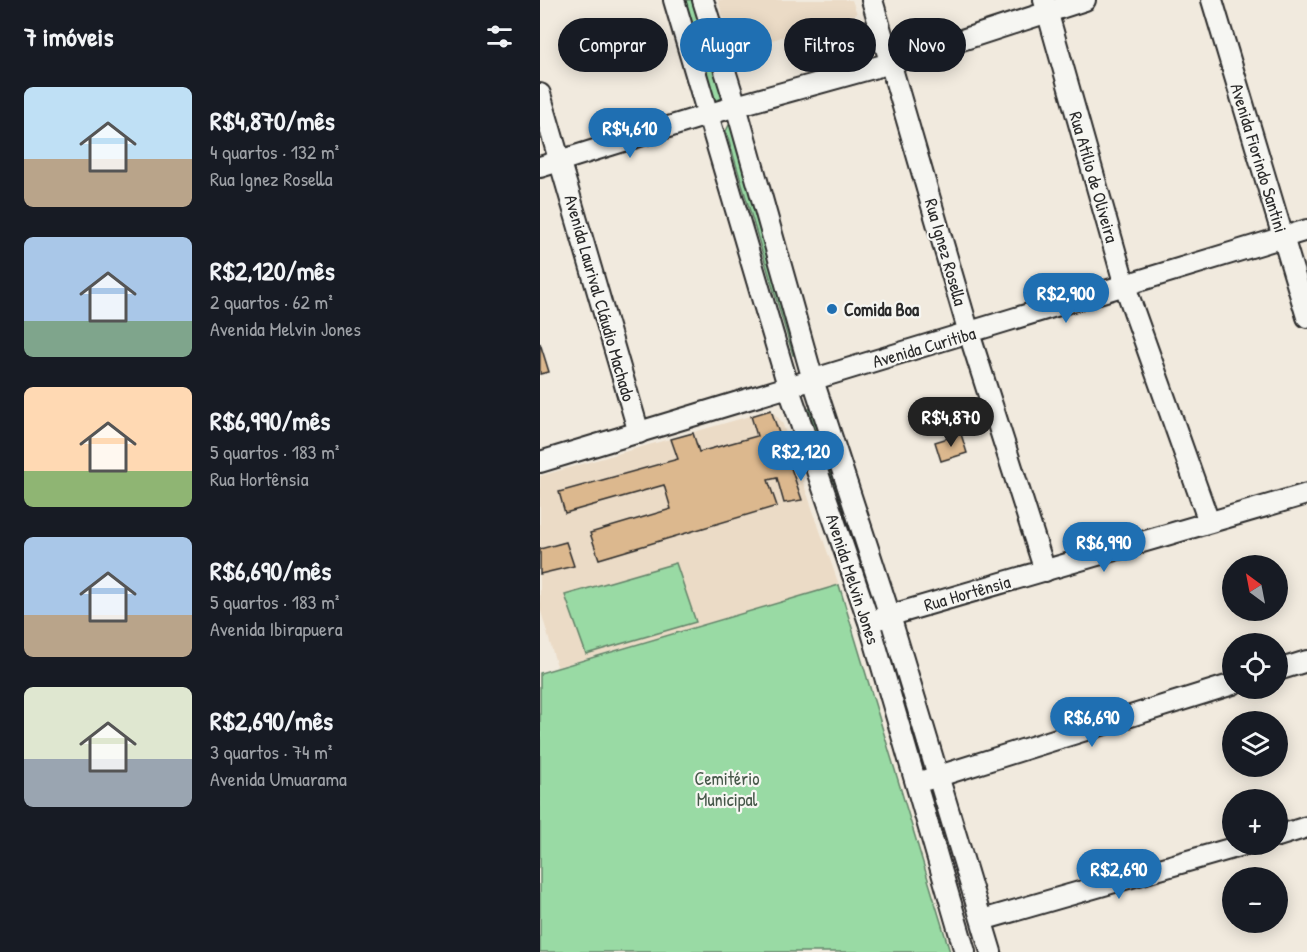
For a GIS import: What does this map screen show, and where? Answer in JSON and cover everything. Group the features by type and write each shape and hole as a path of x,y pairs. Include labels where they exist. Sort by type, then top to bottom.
{"street":[{"name":"Avenida Melvin Jones","path":"674,0 789,388 869,622 965,952"},
{"name":"Avenida Melvin Jones","path":"703,0 736,106 813,380 890,616 992,952"},
{"name":"Rua Ignez Rosella","path":"872,0 888,53"},
{"path":"966,35 1045,6 1085,0"},
{"name":"Avenida Fiorindo Santini","path":"1212,0 1307,317"},
{"name":"Rua Atílio de Oliveira","path":"1045,6 1125,286 1209,522"},
{"path":"540,167 710,116 736,106 888,64"},
{"name":"Rua Ignez Rosella","path":"894,72 969,333 1045,571"},
{"name":"Avenida Laurival Cláudio Machado","path":"540,94 639,433"},
{"name":"Avenida Curitiba","path":"540,462 1307,230"},
{"name":"Rua Hortênsia","path":"869,622 1307,494"},
{"path":"1288,667 1307,661"},
{"path":"917,782 1222,687"},
{"path":"1288,833 1307,827"},
{"path":"982,920 1222,851"}],"shaded area":[{"path":"718,0 852,0 857,14 844,18 784,18 784,36 772,40 772,18 723,18"},
{"path":"771,410 782,422 839,585 557,667 540,608 540,476"}],"green space":[{"path":"684,0 694,0 699,18 689,18"},
{"path":"706,72 715,72 723,101 714,100"},
{"path":"729,125 732,125 798,357 793,355 726,131"},
{"path":"813,405 876,602 875,606 872,605 809,409"},
{"path":"676,563 696,622 586,654 565,595"},
{"name":"Cemitério Municipal","path":"839,585 950,952 540,952 540,673"},
{"path":"886,633 925,768 919,761 882,635"}],"building":[{"path":"540,343 549,372 540,374"},
{"path":"771,410 802,500 784,503 777,478 768,480 777,506 599,559 590,533 671,509 664,485 565,513 559,492 678,459 671,439 693,433 699,452 757,436 751,416"},
{"path":"961,434 967,453 941,461 935,442"},
{"path":"566,542 574,566 540,574 540,549"}],"place":[{"name":"Comida Boa","path":"832,309"}]}
